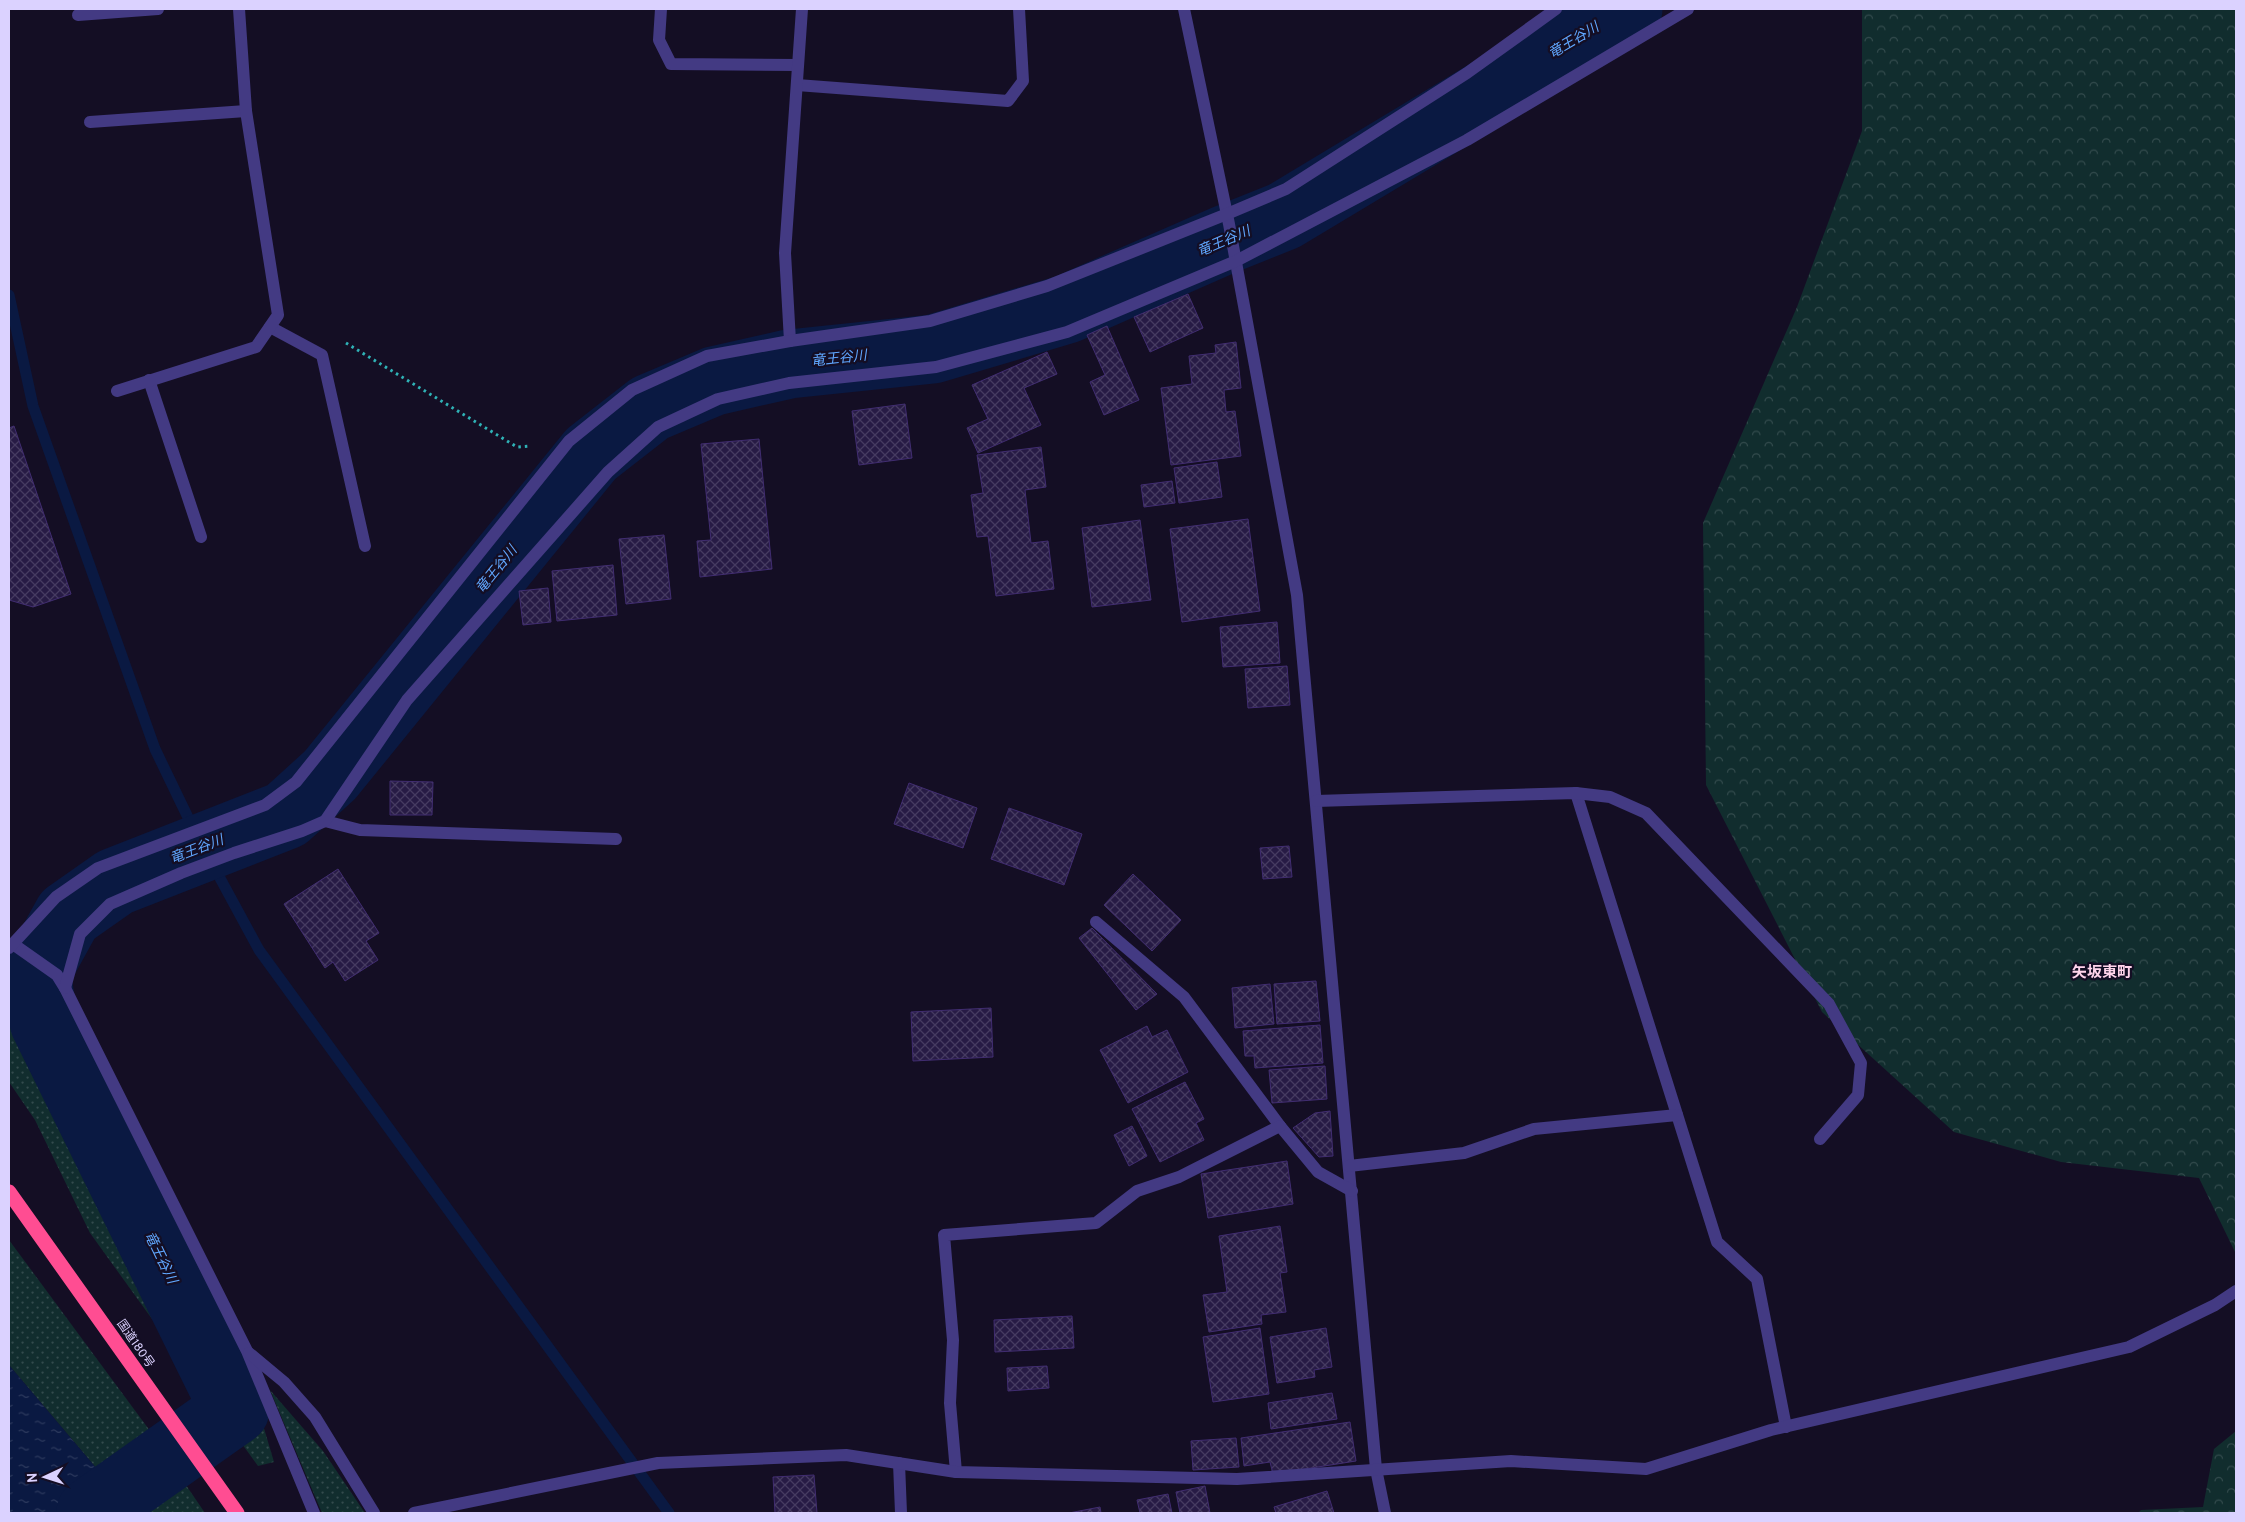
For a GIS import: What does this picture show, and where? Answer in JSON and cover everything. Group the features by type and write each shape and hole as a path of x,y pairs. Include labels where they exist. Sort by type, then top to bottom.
{"highway":[{"name":"国道180号","path":"9,1192 236,1513"}],"street":[{"path":"78,16 158,9"},
{"path":"117,391 256,347 278,315 246,111 238,9"},
{"path":"661,9 658,40 671,64 798,65"},
{"path":"790,341 785,253 802,9"},
{"path":"797,85 1008,100 1023,82 1019,9"},
{"path":"1184,9 1228,219 1297,595 1376,1469 1385,1513"},
{"path":"314,1513 247,1351 65,988 56,975 11,946 56,897 98,868 265,805 296,782 569,441 632,390 707,356 790,341 930,321 1047,286 1228,219 1286,189 1467,73 1556,9"},
{"path":"65,988 80,934 110,904 181,873 234,853 302,831 325,821 407,700 608,472 658,427 726,397 789,383 936,367 1067,332 1235,257 1466,140 1688,9"},
{"path":"90,122 246,111"},
{"path":"270,326 322,355 365,546"},
{"path":"149,380 201,537"},
{"path":"1316,801 1576,793 1610,797 1646,813 1829,1004 1861,1063 1858,1095 1820,1139"},
{"path":"1576,793 1717,1242 1757,1279 1786,1427"},
{"path":"325,821 360,830 616,839"},
{"path":"1096,922 1184,997 1280,1126 1318,1172 1352,1191"},
{"path":"1349,1166 1464,1153 1534,1129 1677,1115"},
{"path":"956,1472 950,1403 953,1340 944,1235 1096,1223 1137,1192 1179,1177 1280,1126"},
{"path":"414,1513 658,1463 846,1455 956,1472 1237,1479 1511,1461 1646,1469 1786,1427 2129,1347 2215,1305 2236,1291"},
{"path":"247,1351 284,1382 314,1416 374,1513"},
{"path":"899,1463 901,1513"}],"path":[{"path":"300,344 338,338 517,447 569,441"}],"green space":[{"path":"1862,9 2236,9 2236,1254 2199,1178 2061,1162 1954,1132 1822,1012 1706,785 1703,523 1797,307 1862,131"},
{"path":"23,963 49,982 242,1354 274,1462 258,1466 90,1233 35,1120 9,1082 9,980"},
{"path":"9,1240 159,1443 112,1473 103,1476 9,1365"},
{"path":"270,1390 323,1451 365,1513 322,1513"},
{"path":"2236,1431 2236,1513 2138,1513 2141,1510 2203,1507 2214,1449"},
{"path":"175,1469 205,1513 146,1513 136,1495"}],"water":[{"path":"9,1365 103,1476 112,1473 159,1443 175,1469 137,1495 146,1513 9,1513"}],"building":[{"path":"1188,294 1203,328 1150,352 1134,317"},
{"path":"1107,326 1139,400 1104,415 1090,382 1105,375 1087,335"},
{"path":"1236,342 1241,388 1224,390 1226,412 1235,411 1241,456 1171,465 1161,388 1192,384 1189,356 1216,353 1215,345"},
{"path":"1047,352 1057,374 1024,388 1041,425 978,453 967,428 988,419 972,385"},
{"path":"905,404 912,458 859,465 852,411"},
{"path":"14,426 71,594 33,607 9,600 9,428"},
{"path":"759,439 772,569 700,577 697,541 711,540 701,444"},
{"path":"1041,447 1046,487 1025,490 1031,543 1048,541 1054,589 996,596 988,536 977,537 971,495 983,493 977,455"},
{"path":"1217,462 1222,497 1179,503 1174,468"},
{"path":"1172,481 1175,503 1144,507 1141,485"},
{"path":"1248,519 1260,611 1182,622 1170,529"},
{"path":"1140,520 1151,600 1092,607 1082,528"},
{"path":"664,535 671,599 626,604 619,539"},
{"path":"613,565 617,615 557,621 552,571"},
{"path":"548,588 551,622 523,625 519,591"},
{"path":"1277,622 1280,663 1223,667 1220,627"},
{"path":"1287,666 1290,705 1248,708 1245,669"},
{"path":"390,781 433,782 432,815 390,815"},
{"path":"909,783 977,808 963,848 894,824"},
{"path":"1009,808 1082,834 1064,885 991,859"},
{"path":"1289,846 1292,877 1263,879 1260,848"},
{"path":"338,869 379,933 366,941 378,960 345,981 333,962 325,968 284,904"},
{"path":"1133,874 1181,920 1152,951 1104,905"},
{"path":"1092,928 1157,994 1136,1010 1079,938"},
{"path":"1316,981 1320,1021 1277,1024 1274,984"},
{"path":"1270,984 1274,1024 1235,1028 1232,988"},
{"path":"991,1008 993,1057 913,1061 911,1012"},
{"path":"1320,1025 1323,1063 1255,1068 1254,1056 1245,1056 1243,1031"},
{"path":"1147,1026 1152,1037 1167,1030 1188,1072 1128,1103 1100,1050"},
{"path":"1325,1066 1327,1099 1272,1103 1269,1070"},
{"path":"1185,1082 1204,1119 1196,1123 1204,1140 1160,1162 1132,1109"},
{"path":"1330,1111 1333,1156 1319,1157 1293,1128 1315,1113"},
{"path":"1132,1126 1147,1156 1129,1166 1114,1135"},
{"path":"1287,1161 1293,1204 1208,1218 1201,1174"},
{"path":"1280,1226 1287,1272 1280,1273 1286,1312 1261,1315 1262,1324 1209,1332 1203,1295 1227,1292 1219,1236"},
{"path":"1072,1316 1074,1348 995,1352 994,1320"},
{"path":"1260,1328 1269,1394 1213,1402 1203,1337"},
{"path":"1326,1328 1332,1367 1314,1370 1315,1377 1277,1383 1270,1337"},
{"path":"1047,1366 1049,1388 1008,1391 1007,1368"},
{"path":"1332,1393 1337,1419 1271,1429 1268,1403"},
{"path":"1350,1422 1356,1461 1273,1474 1270,1462 1244,1466 1241,1438"},
{"path":"1236,1438 1239,1467 1193,1470 1191,1441"},
{"path":"814,1475 817,1513 775,1513 773,1477"},
{"path":"1205,1486 1210,1513 1180,1513 1176,1492"},
{"path":"1327,1491 1334,1513 1276,1513 1274,1507"},
{"path":"1168,1494 1172,1513 1140,1513 1137,1500"},
{"path":"1100,1507 1101,1513 1069,1513"}],"waterway":[{"name":"竜王谷川","path":"91,1512 235,1410 44,1022 36,973 68,915 115,882 286,815 330,775 591,454 650,408 714,381 789,364 933,349 1067,309 1224,240 1284,216 1628,9"},
{"path":"9,295 33,406 155,749 195,832 259,950 669,1513"}],"district":[{"name":"矢坂東町","path":"2102,973"}]}
